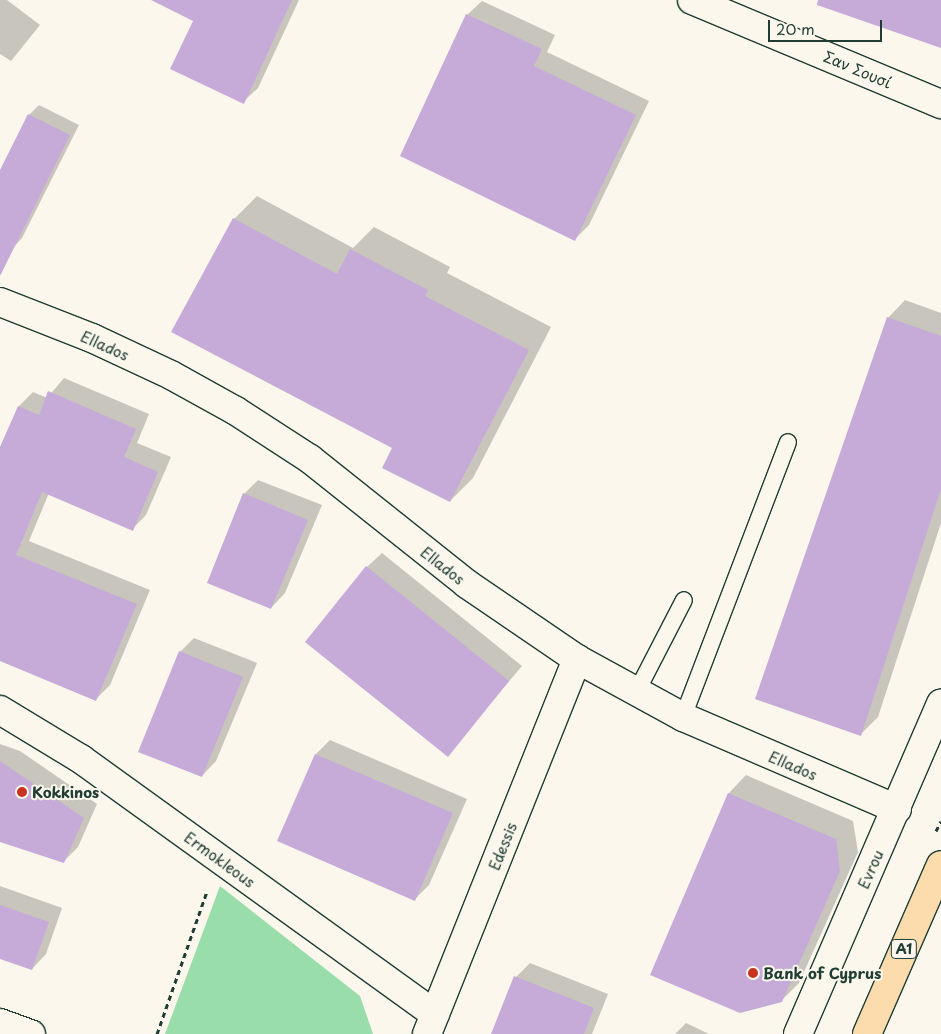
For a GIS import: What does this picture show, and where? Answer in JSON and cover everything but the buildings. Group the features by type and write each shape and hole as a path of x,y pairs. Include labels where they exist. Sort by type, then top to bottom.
{"main road":[{"name":"A1","path":"867,1034 941,865"}],"street":[{"name":"Σαν Σουσί","path":"692,0 941,104"},
{"name":"Ellados","path":"0,303 92,338 171,375 236,411 310,460 467,584 577,659 683,717 897,809"},
{"name":"Edessis","path":"431,1024 577,659"},
{"name":"Evrou","path":"798,1034 941,704"},
{"name":"Ermokleous","path":"0,710 81,759 219,858 431,1024"},
{"path":"0,1023 31,1034"}],"lane":[{"path":"683,717 788,442"},
{"path":"637,691 684,600"}],"path":[{"path":"157,1034 219,858"}],"green space":[{"path":"220,886 360,996 373,1034 165,1034"}],"place":[{"name":"Kokkinos","path":"22,792"},
{"name":"Bank of Cyprus","path":"753,973"}]}
